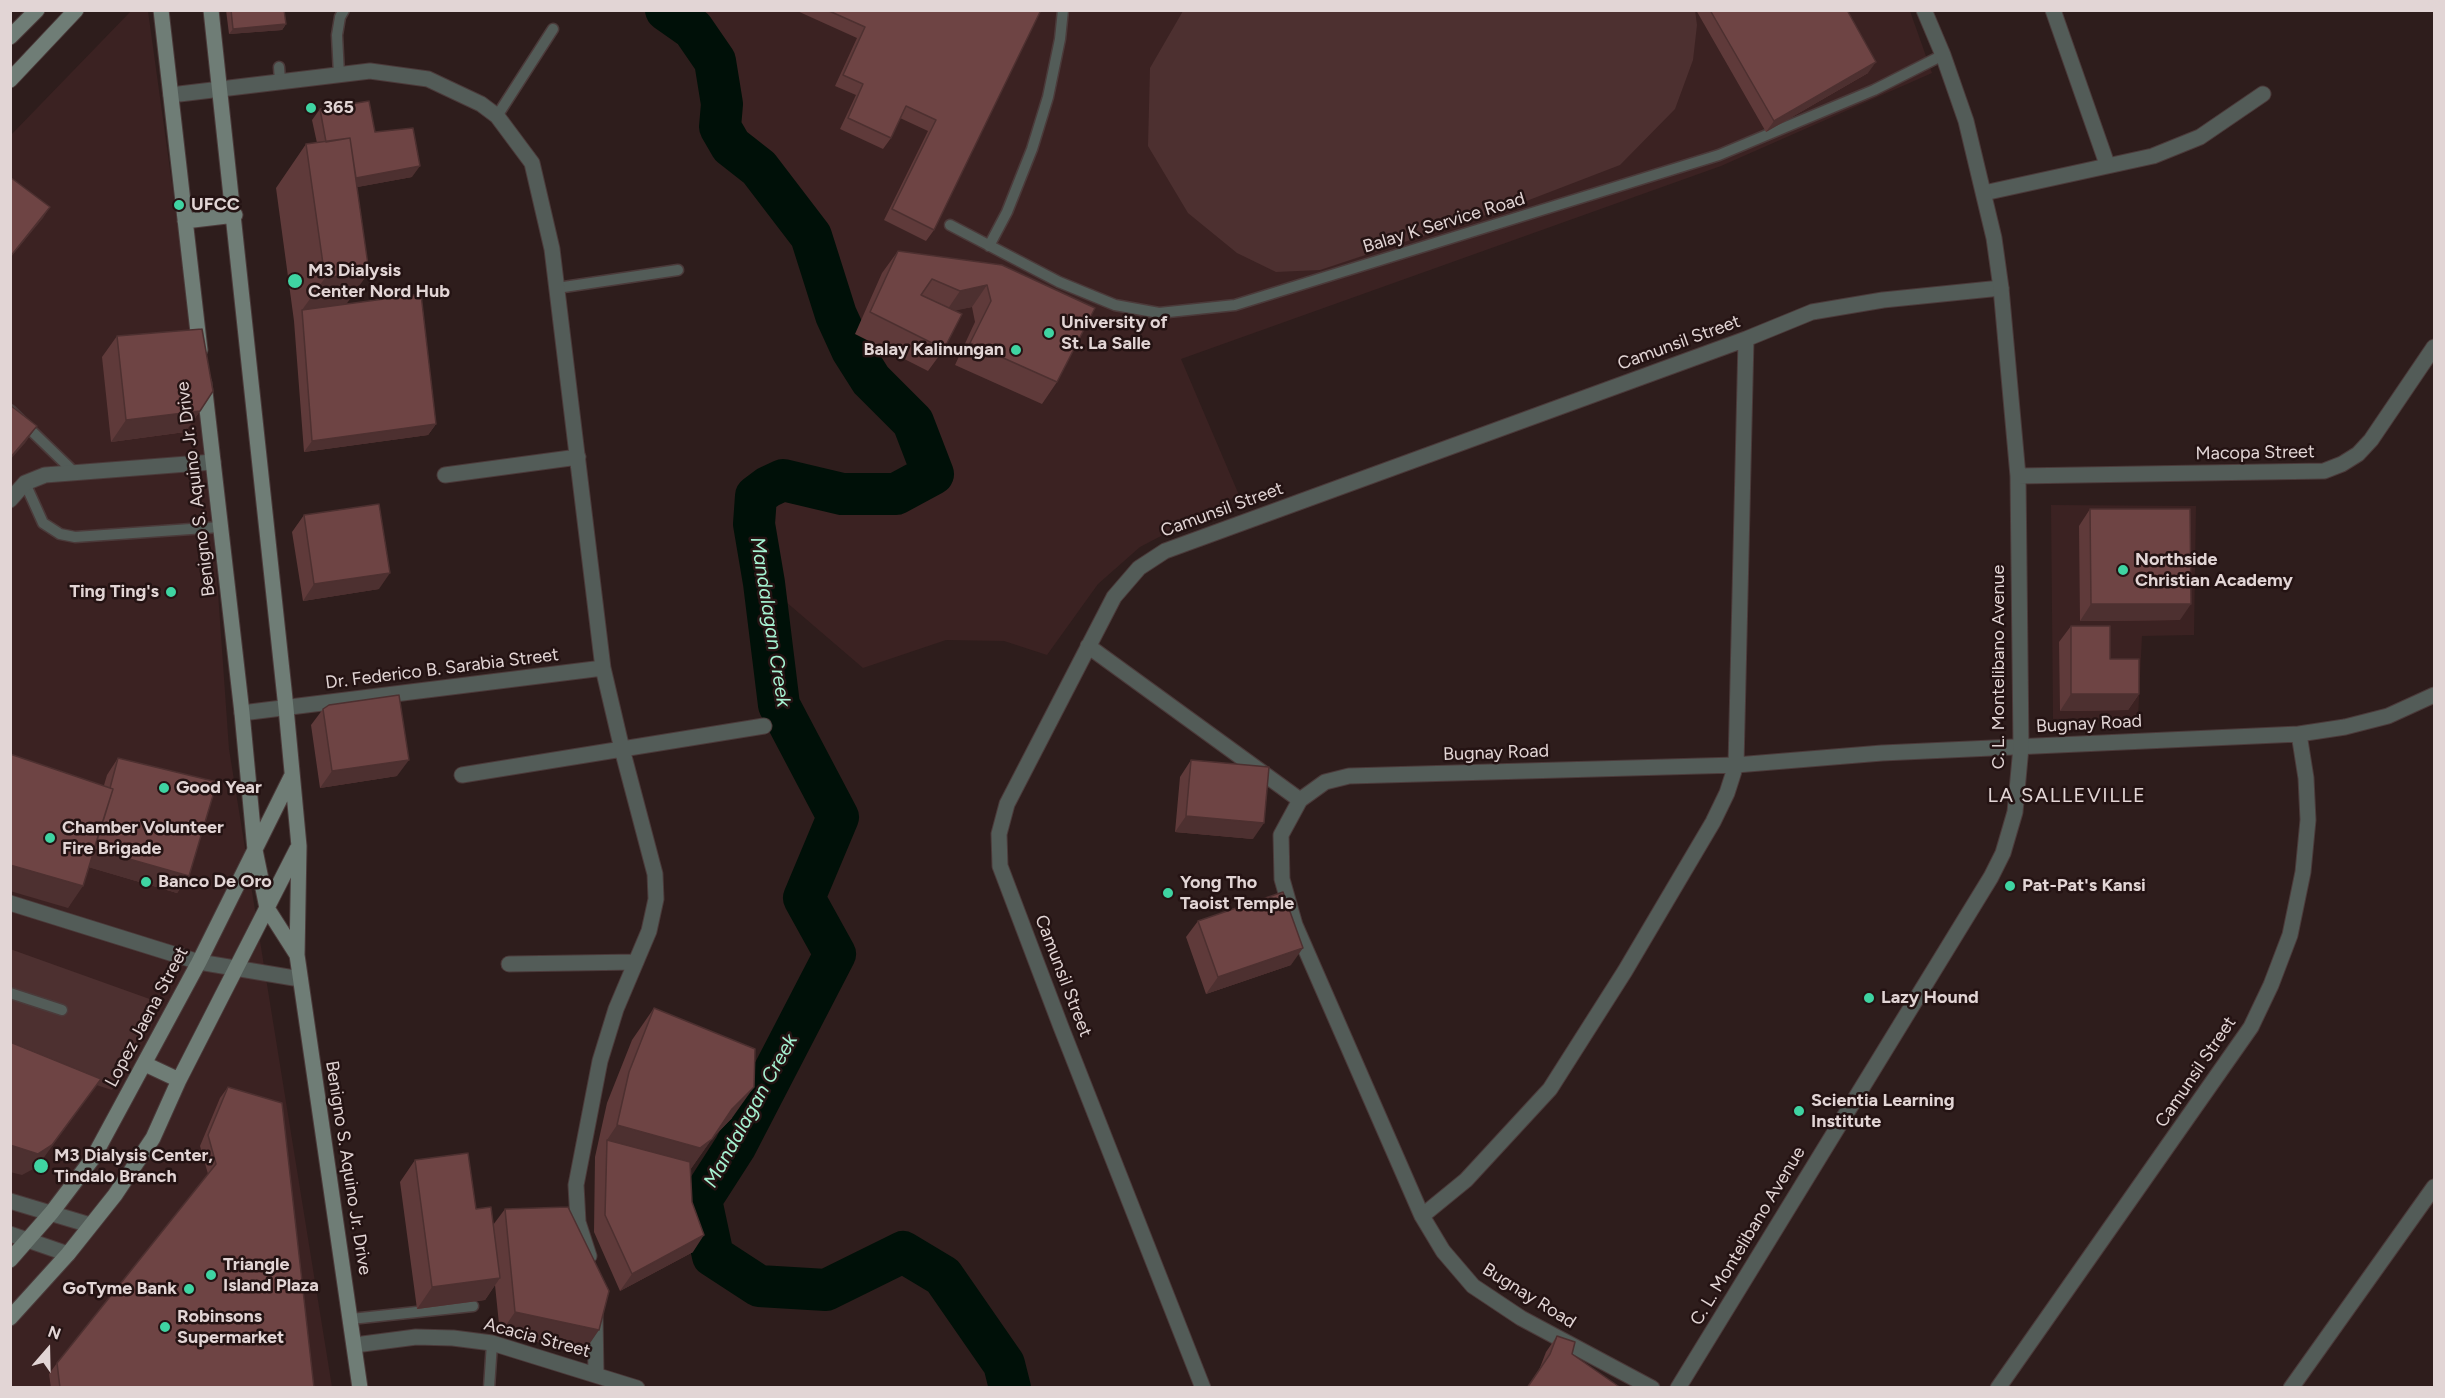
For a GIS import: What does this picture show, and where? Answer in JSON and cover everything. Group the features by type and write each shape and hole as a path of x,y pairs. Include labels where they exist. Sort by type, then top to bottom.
{"main road":[{"path":"10,37 37,10"},
{"path":"10,80 76,10"},
{"name":"Benigno S. Aquino Jr. Drive","path":"161,10 242,713 255,850 267,908 297,955"},
{"name":"Benigno S. Aquino Jr. Drive","path":"211,10 235,215 286,708 298,846 297,955 360,1388"},
{"path":"185,221 235,215"},
{"name":"Lopez Jaena Street","path":"10,1260 52,1212 93,1158 199,962 292,775"},
{"path":"10,1318 68,1254 115,1195 153,1138 179,1080 298,846"},
{"path":"145,1064 179,1080"}],"street":[{"name":"C. L. Montelibano Avenue","path":"1678,1388 2003,854 2015,812 2021,747 2018,476 2001,288 1994,238 1966,121 1943,55 1923,10"},
{"path":"2053,10 2107,164"},
{"path":"171,95 220,88 279,74 339,75 370,71 428,80 481,104 497,116 532,163 552,249 603,668 656,874 656,899 649,931 616,1009 600,1061 576,1185 578,1222 592,1272"},
{"path":"1984,193 2107,164 2153,156 2200,137 2264,94"},
{"name":"Camunsil Street","path":"1203,1388 1060,1027 1000,866 999,834 1007,804 1114,597 1139,568 1165,551 1746,339 1812,312 1883,300 2001,288"},
{"path":"1422,1216 1466,1180 1550,1089 1625,971 1713,822 1727,793 1736,765 1746,339"},
{"name":"Macopa Street","path":"2018,476 2324,471 2358,454 2371,440 2434,347"},
{"path":"445,476 578,458"},
{"path":"10,500 25,483 45,474 213,462"},
{"path":"1088,646 1300,801"},
{"name":"Dr. Federico B. Sarabia Street","path":"242,713 603,668"},
{"name":"Bugnay Road","path":"1652,1388 1521,1318 1473,1286 1443,1251 1422,1216 1295,926 1282,879 1281,835 1300,801 1325,782 1350,776 1736,765 1882,753 2299,734 2345,727 2388,716 2434,695"},
{"path":"462,775 764,726"},
{"name":"Camunsil Street","path":"1998,1388 2251,1027 2271,985 2290,935 2303,872 2308,820 2306,778 2299,734"},
{"path":"10,903 199,962 300,979"},
{"path":"509,964 636,962"},
{"path":"2291,1388 2434,1187"},
{"path":"10,1201 90,1225"},
{"path":"10,1234 68,1254"},
{"path":"594,1302 596,1374"},
{"name":"Acacia Street","path":"355,1345 416,1337 453,1338 492,1343 636,1388"}],"lane":[{"path":"339,75 337,35 340,17 344,10"},
{"path":"989,246 1007,213 1035,138 1048,97 1064,10"},
{"path":"497,116 553,29"},
{"name":"Balay K Service Road","path":"950,225 1059,282 1115,305 1160,313 1235,305 1719,155 1874,90 1943,55"},
{"path":"556,288 678,270"},
{"path":"10,410 74,472"},
{"path":"25,483 43,523 60,534 68,536 220,527"},
{"path":"10,993 62,1010"},
{"path":"351,1319 473,1306"},
{"path":"489,1388 492,1343"}],"shaded area":[{"path":"1695,10 1697,25 1693,60 1675,109 1620,165 1516,205 1320,270 1276,272 1237,253 1188,213 1148,146 1150,68 1183,11"},
{"path":"131,11 148,11 207,436 229,749 332,1387 11,1387 10,136"},
{"name":"University of St. La Salle","path":"666,11 1910,11 1932,73 1721,166 1181,359 1239,495 1140,547 1098,584 1047,655 1004,641 946,640 863,668 764,583 754,524 756,496 783,480 842,494 896,494 933,474 913,422 871,380 852,350 836,315 811,236 759,168 731,146 720,127 722,104 715,61 693,29"},
{"name":"Northside Christian Academy","path":"2051,505 2196,506 2194,635 2142,636 2138,718 2053,719"},
{"path":"10,949 158,1002 112,1090 11,1058"}],"building":[{"path":"231,10 284,10 286,24 233,29"},
{"path":"827,10 1041,10 934,230 892,209 936,120 906,106 891,138 848,118 863,84 843,75 865,27"},
{"path":"1710,10 1847,10 1876,62 1774,121"},
{"path":"369,101 375,132 413,128 420,166 356,178 350,138 326,142 320,109"},
{"path":"350,138 369,272 325,278 306,144"},
{"path":"10,177 50,207 10,257"},
{"path":"898,251 1002,265 1095,308 1057,382 970,343 991,301 987,285 960,291 932,279 921,295 962,314 944,349 870,312"},
{"path":"421,294 436,424 312,441 302,310"},
{"path":"202,329 213,391 200,411 126,420 117,336"},
{"path":"10,405 37,426 10,458"},
{"path":"379,504 390,573 314,584 304,515"},
{"path":"2090,509 2190,509 2191,604 2091,604"},
{"path":"2071,626 2110,626 2110,659 2139,659 2139,694 2071,694"},
{"path":"399,695 409,760 332,771 323,709 329,705"},
{"name":"Chamber Volunteer Fire Brigade","path":"10,754 113,789 83,886 10,865"},
{"path":"118,758 217,782 189,876 94,849 113,789 110,788"},
{"path":"1191,760 1269,767 1264,823 1186,816"},
{"path":"1283,892 1303,948 1218,977 1198,921"},
{"path":"654,1008 755,1049 754,1087 732,1109 712,1139 700,1148 617,1125 629,1072"},
{"path":"10,1042 101,1079 52,1145 38,1154 10,1145"},
{"name":"Triangle Island Plaza","path":"228,1087 282,1103 314,1388 60,1388 57,1363 216,1164 208,1135"},
{"path":"607,1140 690,1162 692,1202 704,1235 632,1274 605,1215"},
{"path":"468,1153 476,1209 491,1207 500,1278 432,1287 415,1160"},
{"path":"568,1207 609,1291 599,1330 515,1312 505,1209"},
{"path":"1557,1336 1575,1342 1572,1354 1621,1388 1527,1388 1550,1354"}],"waterway":[{"name":"Mandalagan Creek","path":"666,10 693,29 715,61 722,104 720,127 731,146 759,168 811,236 836,315 852,350 871,380 913,422 933,474 896,494 842,494 783,480 756,496 754,524 764,583 779,705 838,817 804,898 835,954 735,1147 701,1200 713,1256 759,1286 826,1290 903,1252 943,1276 1004,1364 1010,1388"}],"place":[{"name":"365","path":"311,108"},
{"name":"UFCC","path":"179,205"},
{"name":"M3 Dialysis Center Nord Hub","path":"295,281"},
{"name":"University of St. La Salle","path":"1049,333"},
{"name":"Balay Kalinungan","path":"1016,350"},
{"name":"Northside Christian Academy","path":"2123,570"},
{"name":"Ting Ting's","path":"171,592"},
{"name":"Good Year","path":"164,788"},
{"name":"Chamber Volunteer Fire Brigade","path":"50,838"},
{"name":"Banco De Oro","path":"146,882"},
{"name":"Pat-Pat's Kansi","path":"2010,886"},
{"name":"Yong Tho Taoist Temple","path":"1168,893"},
{"name":"Lazy Hound","path":"1869,998"},
{"name":"Scientia Learning Institute","path":"1799,1111"},
{"name":"M3 Dialysis Center, Tindalo Branch","path":"41,1166"},
{"name":"Triangle Island Plaza","path":"211,1275"},
{"name":"GoTyme Bank","path":"189,1289"},
{"name":"Robinsons Supermarket","path":"165,1327"}],"district":[{"name":"LA SALLEVILLE","path":"2067,796"}]}
